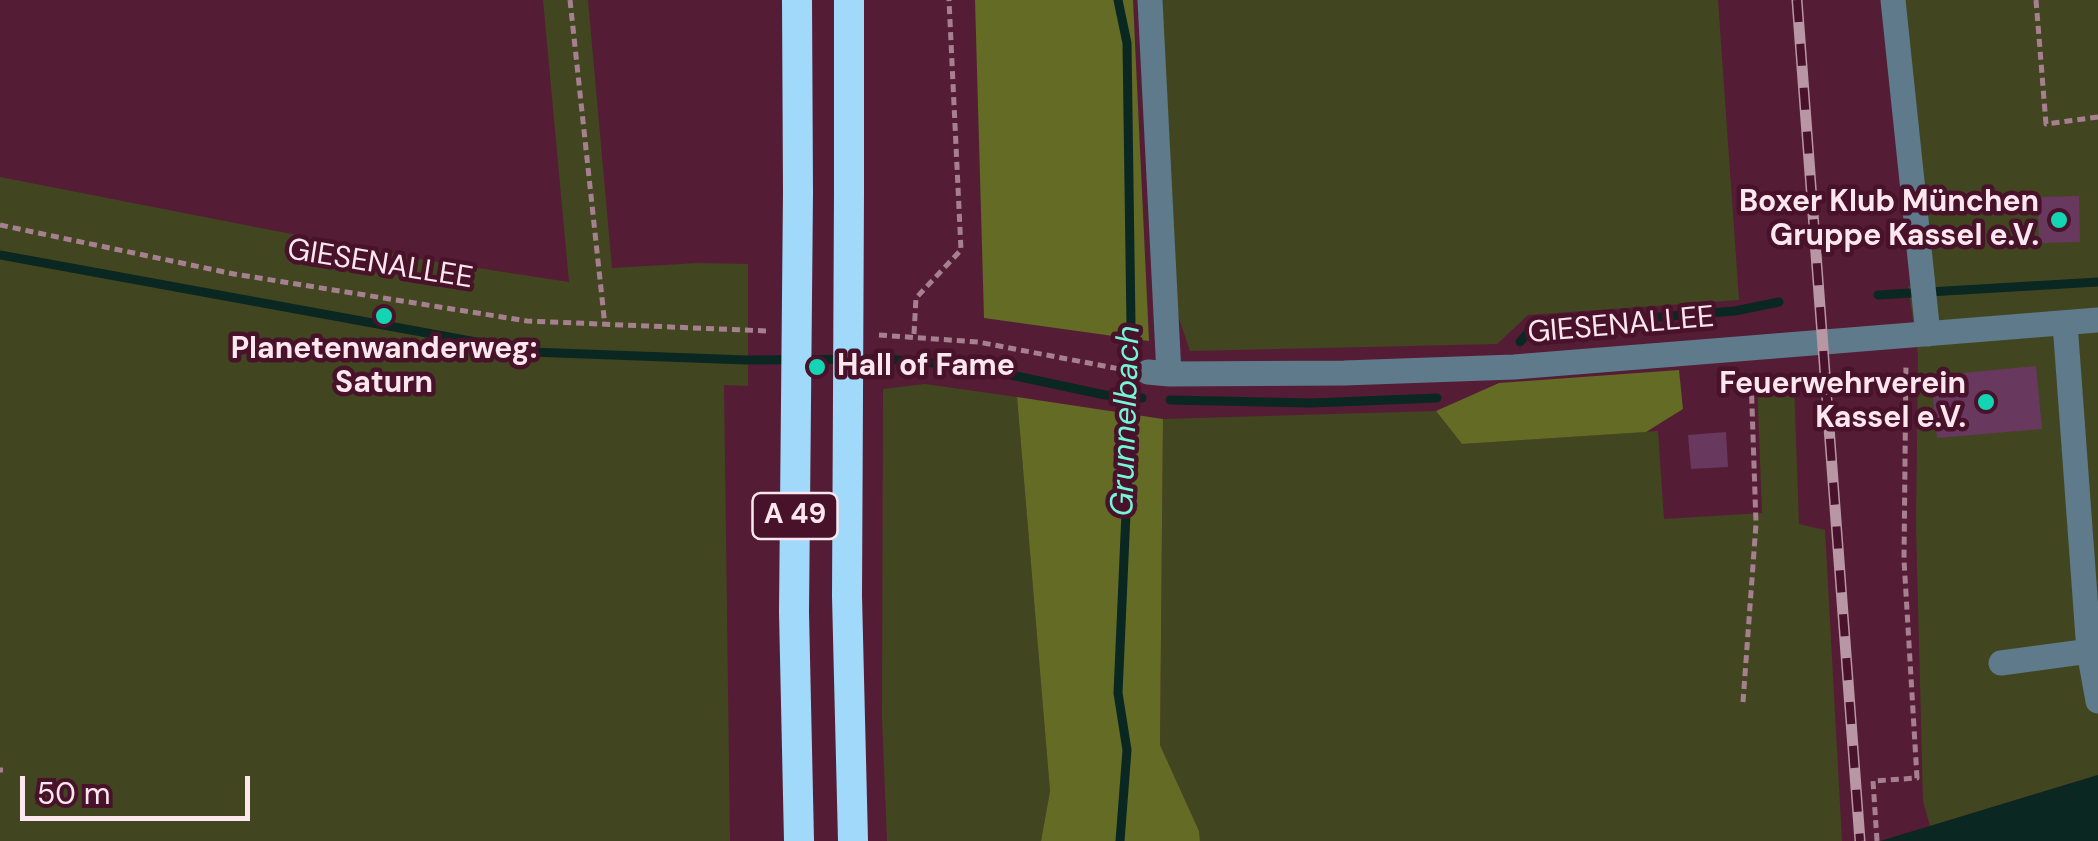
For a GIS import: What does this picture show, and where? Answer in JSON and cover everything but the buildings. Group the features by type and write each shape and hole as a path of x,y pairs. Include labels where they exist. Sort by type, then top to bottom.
{"highway":[{"name":"A 49","path":"798,0 794,612 799,841"},
{"name":"A 49","path":"849,0 847,596 853,841"}],"street":[{"path":"1146,372 1150,0"},
{"path":"1894,0 1924,294 1917,335"},
{"name":"GIESENALLEE","path":"1146,372 1514,367 2098,320"},
{"path":"2065,323 2098,701"},
{"path":"2001,663 2094,650"}],"path":[{"path":"570,0 605,326"},
{"path":"914,336 916,298 961,250 949,0"},
{"path":"2036,0 2046,124 2098,117"},
{"name":"GIESENALLEE","path":"0,225 234,274 527,321 754,330"},
{"path":"888,335 978,342 1146,372"},
{"path":"1878,841 1873,780 1917,778 1904,560 1917,335"},
{"path":"1744,702 1756,524 1750,348"}],"green space":[{"path":"543,0 588,0 612,268 748,264 748,386 724,385 730,841 0,841 0,177 419,259 569,282"},
{"path":"975,0 1133,0 1149,341 984,318"},
{"path":"1161,0 1718,0 1739,300 1528,315 1497,344 1190,351 1175,307"},
{"path":"1905,0 2098,0 2098,775 1930,826 1923,801 1916,526 1918,355 1908,286 1933,287"},
{"path":"1679,370 1683,409 1646,432 1462,444 1436,411 1499,383"},
{"path":"1757,380 1794,383 1799,524 1825,530 1842,841 1200,841 1160,745 1163,419 1436,411 1462,444 1658,431 1664,519 1762,513"},
{"path":"925,384 1017,397 1050,791 1041,841 887,841 882,718 883,389"},
{"path":"1017,397 1163,419 1160,745 1200,841 1041,841 1050,791"}],"shaded area":[{"path":"2098,775 2098,841 1880,841 1930,826"}],"waterway":[{"name":"Grunnelbach","path":"1118,0 1127,43 1131,326 1118,693 1127,750 1120,841"},
{"path":"0,255 531,352 746,360 886,359 969,366 1105,395 1142,398"},
{"path":"1878,295 2098,282"},
{"path":"1520,342 1533,327 1735,311 1779,302"},
{"path":"1170,400 1311,403 1437,398"}],"railway":[{"path":"1797,0 1860,841"}],"place":[{"name":"Boxer Klub München Gruppe Kassel e.V.","path":"2059,220"},
{"name":"Planetenwanderweg: Saturn","path":"384,316"},
{"name":"Hall of Fame","path":"817,367"},
{"name":"Feuerwehrverein Kassel e.V.","path":"1986,402"}]}
